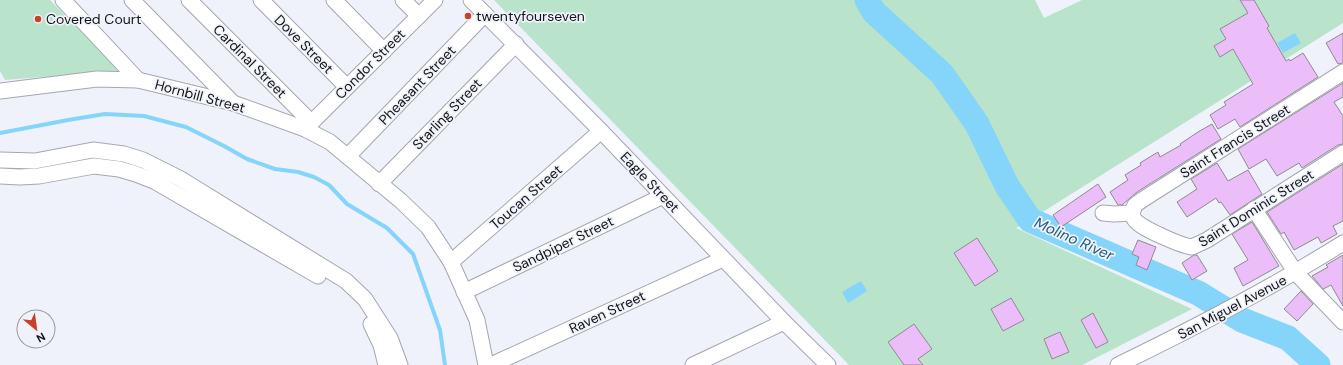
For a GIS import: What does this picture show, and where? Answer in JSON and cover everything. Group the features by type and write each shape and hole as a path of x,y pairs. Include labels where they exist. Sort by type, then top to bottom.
{"street":[{"path":"63,0 138,80"},
{"path":"132,0 233,103"},
{"name":"Cardinal Street","path":"189,0 308,125"},
{"name":"Dove Street","path":"261,0 347,87"},
{"path":"334,0 384,51"},
{"path":"403,0 419,16"},
{"name":"Condor Street","path":"308,125 434,0"},
{"name":"Eagle Street","path":"471,0 516,44 784,322 828,365"},
{"name":"Pheasant Street","path":"348,156 485,14"},
{"name":"Starling Street","path":"379,184 516,44"},
{"name":"Saint Francis Street","path":"1132,213 1135,205 1142,200 1343,72"},
{"name":"Hornbill Street","path":"0,91 97,79 138,80 233,103 308,125 348,156 379,184 401,201 428,227 451,262 477,320 486,365"},
{"name":"Toucan Street","path":"451,262 601,131"},
{"path":"0,160 35,161 92,150 124,154 143,160 179,178 346,281 365,299 369,305 390,338 400,365"},
{"name":"Saint Dominic Street","path":"1132,213 1133,219 1139,224 1178,243 1192,247 1207,240 1343,153"},
{"path":"0,176 39,176 94,166 119,169 154,181 343,290 365,316 374,330 381,345 386,365"},
{"name":"Sandpiper Street","path":"464,292 663,196"},
{"path":"1254,209 1296,273 1343,322"},
{"path":"1104,213 1132,213"},
{"name":"San Miguel Avenue","path":"1118,365 1198,326 1296,273 1343,243"},
{"name":"Raven Street","path":"491,365 723,259"},
{"path":"693,365 784,322"}],"green space":[{"path":"0,0 50,0 76,26 80,23 127,70 5,80 0,71"},
{"path":"494,0 1035,0 1044,18 1082,0 1343,0 1343,23 1016,228 1192,309 1082,365 849,365"}],"water":[{"path":"1295,33 1301,43 1283,53 1277,43"},
{"path":"861,281 867,291 848,303 842,292"}],"building":[{"path":"1240,0 1254,0 1269,26 1267,28 1286,61 1289,59 1290,61 1303,53 1318,77 1240,127 1235,119 1218,129 1210,115 1226,105 1224,102 1253,84 1233,49 1220,57 1214,46 1226,39 1220,29 1248,13"},
{"path":"1343,33 1343,63 1338,64 1326,43"},
{"path":"1343,83 1343,97 1334,102 1343,116 1343,144 1338,145 1302,168 1299,163 1277,176 1266,159 1249,169 1238,149"},
{"path":"1212,124 1221,139 1137,192 1122,205 1118,205 1110,192 1128,180 1125,175 1141,165 1140,163 1158,152 1160,157"},
{"path":"1217,163 1228,181 1248,170 1262,194 1230,215 1221,202 1219,203 1216,198 1187,217 1177,202 1197,189 1191,179"},
{"path":"1343,164 1343,221 1333,226 1337,234 1321,243 1318,237 1294,250 1284,232 1281,234 1267,212"},
{"path":"1098,184 1106,197 1061,227 1053,215"},
{"path":"1252,222 1279,266 1243,286 1234,268 1248,260 1232,234"},
{"path":"977,238 998,271 975,286 954,253"},
{"path":"1138,240 1156,247 1147,270 1136,265 1139,257 1132,254"},
{"path":"1194,255 1197,255 1207,271 1192,280 1182,263"},
{"path":"1343,255 1343,306 1331,285 1323,289 1312,276 1328,267 1326,265"},
{"path":"1301,291 1313,304 1297,321 1284,309"},
{"path":"1011,298 1024,320 1003,331 991,309"},
{"path":"1093,313 1108,342 1096,348 1081,320"},
{"path":"914,324 932,349 918,359 923,365 904,365 888,342"},
{"path":"1060,332 1069,352 1052,359 1044,339"}],"waterway":[{"name":"Molino River","path":"867,0 874,12 942,74 977,124 1007,186 1030,220 1198,293 1242,320 1288,338 1318,365"},
{"path":"0,133 105,114 144,116 186,127 247,159 275,169 298,172 314,177 329,185 347,204 387,228 413,254 440,330 445,365"}],"place":[{"name":"twentyfourseven","path":"468,16"},
{"name":"Covered Court","path":"38,19"}]}
